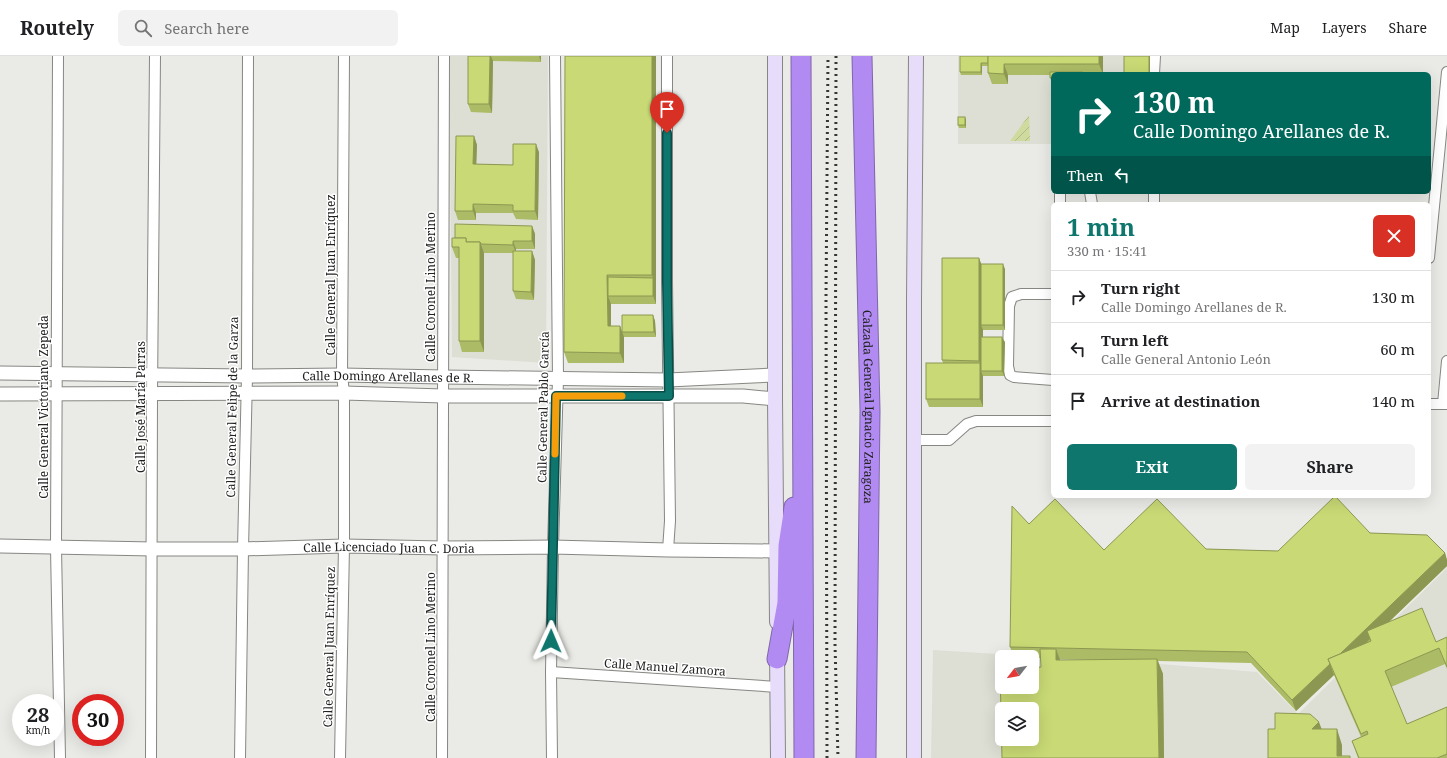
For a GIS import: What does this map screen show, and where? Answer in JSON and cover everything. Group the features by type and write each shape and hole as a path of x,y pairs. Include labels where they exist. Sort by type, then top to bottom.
{"highway":[{"path":"801,56 804,444 804,758"},
{"name":"Calzada General Ignacio Zaragoza","path":"862,56 870,411 866,758"},
{"path":"778,659 787,603 788,546 804,444"}],"main road":[{"path":"775,56 775,399 778,758"},
{"path":"914,758 914,300 916,56"}],"street":[{"name":"Calle General Victoriano Zepeda","path":"58,56 56,548 60,758"},
{"name":"Calle José María Parras","path":"151,758 155,56"},
{"name":"Calle General Felipe de la Garza","path":"240,758 247,376 248,56"},
{"name":"Calle General Juan Enríquez","path":"340,758 344,546 344,393 342,375 344,56"},
{"name":"Calle Coronel Lino Merino","path":"442,758 444,56"},
{"name":"Calle General Pablo García","path":"552,758 551,672 556,396 558,379 555,56"},
{"path":"667,56 670,521 668,550"},
{"path":"1154,56 1154,72"},
{"path":"1431,237 1447,72"},
{"path":"1051,294 1021,294 1012,297 1009,306 1008,366 1010,375 1014,377 1051,380"},
{"path":"1431,404 1445,404 1447,361"},
{"name":"Calle Domingo Arellanes de R.","path":"0,373 247,376 342,375 668,380 775,375"},
{"path":"741,377 743,396"},
{"name":"Calle Domingo Arellanes de R.","path":"0,394 344,393 443,396 743,396 775,399"},
{"path":"915,440 950,440 967,424 976,421 1051,421"},
{"name":"Calle Licenciado Juan C. Doria","path":"0,546 152,549 243,549 344,546 443,548 553,547 777,551"},
{"name":"Calle Manuel Zamora","path":"551,672 778,687"}],"shaded area":[{"path":"449,56 548,56 546,363 452,357"},
{"path":"958,56 1150,56 1150,72 1051,72 1051,144 958,144"},
{"path":"1447,568 1447,758 931,758 933,650 995,654 995,694 1039,694 1039,657 1257,672 1298,714"}],"green space":[{"path":"1029,115 1030,141 1010,141"}],"building":[{"path":"468,56 490,56 489,104 468,104"},
{"path":"565,56 652,56 652,275 607,275 608,326 620,326 620,353 564,352"},
{"path":"960,56 988,56 988,63 981,63 981,72 960,72"},
{"path":"988,56 1099,56 1099,64 1004,64 1004,74 988,73"},
{"path":"1124,56 1149,56 1149,72 1124,72"},
{"path":"958,117 965,117 965,125 958,125"},
{"path":"456,136 474,136 473,164 513,165 513,144 536,144 535,211 513,211 513,205 473,204 473,211 455,211"},
{"path":"455,224 532,226 532,241 513,241 513,245 466,242 466,238 455,238"},
{"path":"452,238 466,238 466,242 480,242 480,341 459,341 459,247 452,247"},
{"path":"513,251 532,251 531,292 513,291"},
{"path":"942,258 979,258 979,361 942,360"},
{"path":"981,264 1003,264 1003,325 981,325"},
{"path":"608,277 653,278 653,296 608,296"},
{"path":"622,315 653,315 654,332 622,332"},
{"path":"981,337 1002,337 1002,371 981,371"},
{"path":"926,363 980,363 980,399 926,399"},
{"path":"1333,498 1337,498 1370,533 1427,535 1445,553 1340,654 1328,659 1330,664 1292,700 1247,652 1010,647 1012,506 1029,524 1055,499 1104,550 1157,499 1206,549 1278,551"},
{"path":"1422,608 1436,642 1447,637 1447,667 1439,648 1385,671 1407,724 1447,707 1447,754 1437,758 1359,758 1352,741 1368,734 1367,731 1361,734 1328,659 1371,641 1367,631"},
{"path":"1040,649 1056,649 1056,660 1157,659 1159,758 1002,758 1002,746 1039,746 1039,702 1001,702 1001,694 1039,694 1039,667 1041,667"},
{"path":"1275,713 1310,714 1319,722 1312,729 1337,729 1337,756 1350,756 1350,758 1268,758 1268,729 1275,729"}],"railway":[{"path":"827,758 826,297 828,56"},
{"path":"836,56 835,644 838,758"}],"slow traffic":[{"path":"555,454 556,396 622,396"}],"route":[{"path":"551,641 556,396 669,396 667,133"}]}
